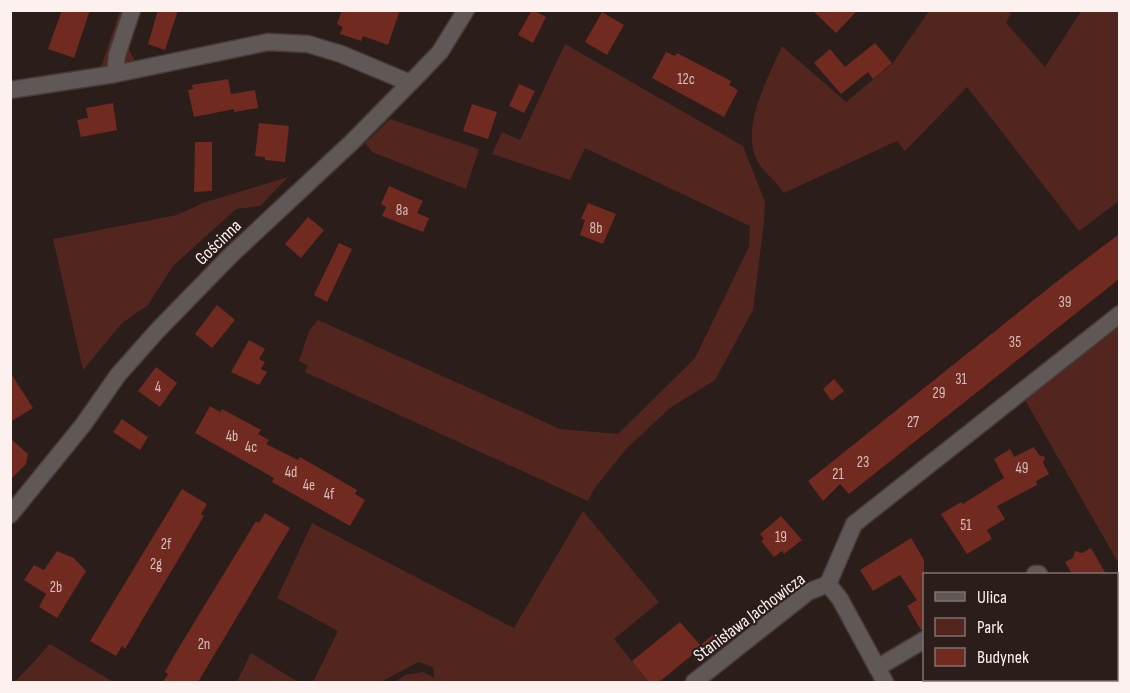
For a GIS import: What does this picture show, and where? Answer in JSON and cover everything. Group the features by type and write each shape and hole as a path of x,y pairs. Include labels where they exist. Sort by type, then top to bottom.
{"street":[{"path":"115,74 117,55 132,10"},
{"name":"Gościnna","path":"10,515 83,425 118,375 157,331 231,255 351,143 440,52 466,10"},
{"path":"10,90 115,74 268,42 308,44 341,54 410,83"},
{"path":"923,641 881,676 840,599 828,584 854,524 1119,314"},
{"name":"Stanisława Jachowicza","path":"694,682 808,592 828,584"}],"green space":[{"path":"120,11 139,11 127,46 138,66 99,73"},
{"path":"929,11 1012,11 1006,23 1045,67 1081,11 1119,11 1119,201 1079,231 967,87 905,151 897,141 784,193 760,165 754,152 752,137 757,106 782,46 846,102 893,63"},
{"path":"565,44 743,146 765,202 753,310 715,380 670,408 626,449 594,489 588,501 305,372 308,366 299,361 309,331 318,320 560,429 618,434 695,358 749,247 750,226 585,148 570,180 492,154 502,132 520,140"},
{"path":"390,119 479,149 466,189 372,152 365,143"},
{"path":"288,177 260,206 236,209 173,266 148,305 122,323 83,370 53,239 177,215 203,203"},
{"path":"1119,327 1119,564 1025,400"},
{"path":"583,511 659,602 614,639 649,682 395,682 405,675 423,672 434,678 433,667 418,662 381,682 313,682 338,631 277,598 312,523 514,628"},
{"path":"50,644 113,682 15,682"},
{"path":"251,653 298,682 237,682"}],"building":[{"path":"62,10 90,10 74,58 48,49"},
{"path":"158,10 178,10 165,50 148,44"},
{"path":"342,10 400,10 388,45 363,36 361,41 340,34 343,27 337,24"},
{"path":"532,10 546,17 533,43 518,35"},
{"path":"812,10 858,10 836,33"},
{"path":"602,12 624,25 607,55 585,42"},
{"path":"875,43 892,63 873,79 868,72 841,94 814,63 830,49 845,67"},
{"path":"666,52 675,56 677,53 731,81 729,85 738,90 724,117 652,78"},
{"path":"228,79 231,94 255,90 258,108 234,112 234,109 194,117 188,90 193,89 192,85"},
{"path":"519,84 535,91 524,113 509,106"},
{"path":"113,103 117,130 81,137 77,120 88,118 86,108"},
{"path":"472,104 497,112 488,139 463,131"},
{"path":"259,123 289,126 285,162 265,160 265,157 255,156"},
{"path":"195,142 212,142 212,191 194,192"},
{"path":"389,186 423,201 417,213 429,218 423,232 382,216 386,207 381,204"},
{"path":"588,203 616,214 603,244 580,235 585,220 581,219"},
{"path":"308,217 324,230 301,258 285,244"},
{"path":"1119,234 1119,279 849,494 840,484 823,501 808,481"},
{"path":"339,243 352,249 327,302 314,295"},
{"path":"217,305 235,320 212,348 195,334"},
{"path":"249,340 265,349 259,359 265,362 261,369 267,372 259,385 231,372"},
{"path":"156,367 177,383 160,407 138,391"},
{"path":"10,372 33,408 10,422"},
{"path":"834,379 844,391 832,401 823,389"},
{"path":"210,406 220,412 222,409 261,430 258,434 269,440 266,444 298,460 300,457 357,490 355,494 365,500 350,526 272,482 274,478 195,433"},
{"path":"122,419 148,437 140,450 113,432"},
{"path":"10,438 28,454 26,464 10,480"},
{"path":"1034,447 1039,455 1045,457 1043,463 1049,474 1036,481 1037,485 997,506 1005,519 987,530 992,539 967,554 941,514 961,502 963,504 1004,478 994,459 1010,449 1014,457"},
{"path":"182,489 207,504 201,514 204,516 125,649 122,646 116,656 90,641"},
{"path":"265,513 290,528 198,682 163,682 168,674 165,672 175,654 256,521 259,523"},
{"path":"781,516 802,540 784,554 782,551 774,557 761,541 764,539 760,534"},
{"path":"911,538 924,560 923,630 907,606 917,600 900,575 873,591 860,570"},
{"path":"1091,548 1105,573 1071,573 1065,562 1073,558 1075,551 1082,553"},
{"path":"57,551 74,558 86,571 57,618 39,607 46,594 24,580 34,565 44,570"},
{"path":"680,622 702,647 659,682 649,682 632,661"},
{"path":"715,633 724,645 711,656 702,644"}]}
